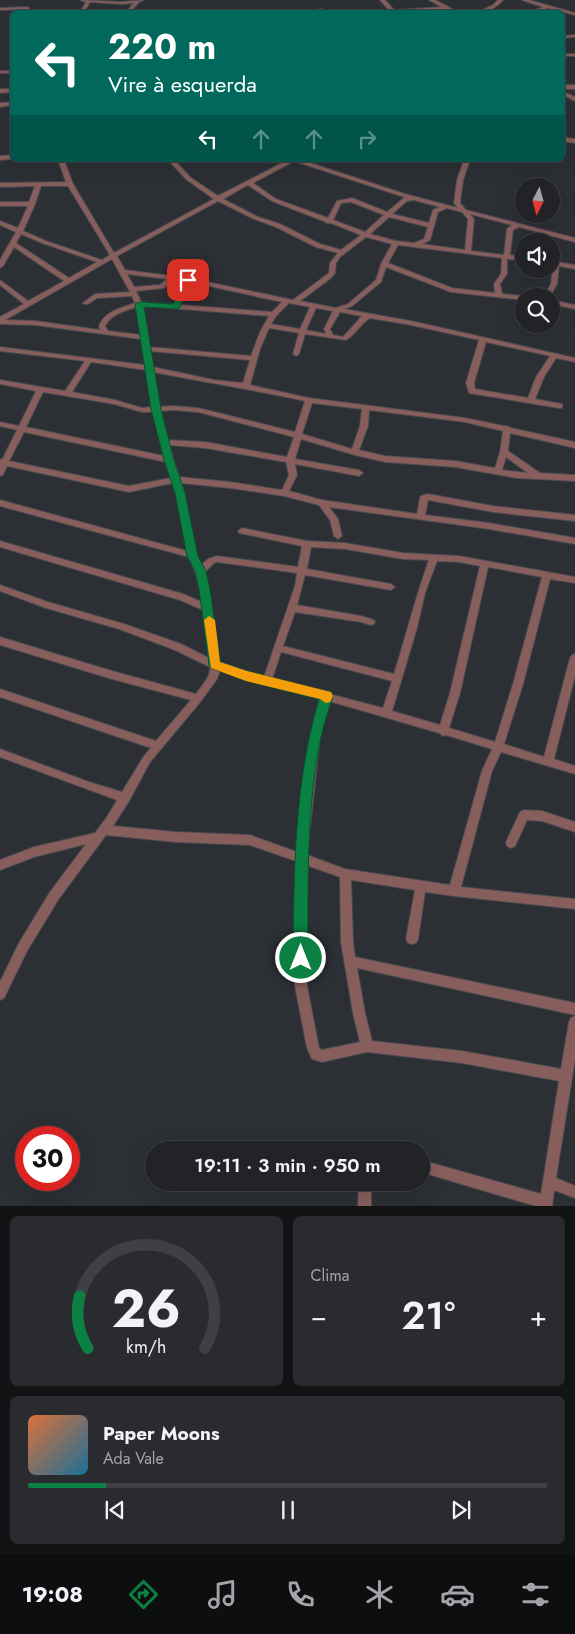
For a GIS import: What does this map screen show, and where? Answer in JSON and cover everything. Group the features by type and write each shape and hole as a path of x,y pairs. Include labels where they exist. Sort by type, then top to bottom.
{"street":[{"path":"82,0 122,3 139,1"},
{"path":"382,0 392,10"},
{"path":"431,0 451,10"},
{"path":"485,10 495,6 501,0"},
{"path":"524,0 560,10"},
{"path":"129,10 139,1"},
{"path":"539,10 546,7"},
{"path":"0,9 27,8"},
{"path":"438,10 446,8"},
{"path":"0,994 32,932 54,896 101,834 125,798 147,759 214,676 215,665 208,608 200,571 192,556 176,480 157,413 140,304 114,255 70,184 62,162"},
{"path":"173,162 187,177 218,200 338,253"},
{"path":"0,321 114,255 289,162"},
{"path":"466,162 460,180 457,203 471,221 468,253"},
{"path":"313,163 403,198 412,198 447,206 575,240"},
{"path":"249,183 268,197 365,235 396,243 515,259"},
{"path":"0,185 38,186 70,184"},
{"path":"1,261 20,233 38,186"},
{"path":"246,386 253,358 271,315 329,277 338,253 365,235 389,214 403,198"},
{"path":"329,222 339,202 348,200 431,226"},
{"path":"414,245 427,240 434,213 457,203"},
{"path":"0,204 32,204"},
{"path":"0,223 20,233 102,262"},
{"path":"499,295 497,284 504,274 504,257 507,255 510,229 518,225"},
{"path":"268,326 347,338 358,313 380,281 384,264 396,243"},
{"path":"14,244 68,281"},
{"path":"384,264 452,290 515,297"},
{"path":"560,265 575,267"},
{"path":"123,272 188,280 427,326 575,360"},
{"path":"128,279 137,274"},
{"path":"86,303 94,296 162,287 173,278"},
{"path":"176,307 188,280"},
{"path":"0,282 28,304"},
{"path":"105,332 102,326 104,320 140,304 271,315"},
{"path":"560,304 575,307"},
{"path":"296,354 302,332 314,305"},
{"path":"331,337 327,329 338,309"},
{"path":"0,321 22,322 146,338"},
{"path":"483,339 470,389 475,392 559,406"},
{"path":"0,349 133,365 309,400 465,420 507,428 575,445"},
{"path":"133,365 148,355 161,351 253,358"},
{"path":"531,400 540,377 554,355"},
{"path":"67,394 89,360"},
{"path":"0,382 115,402 134,409 157,413 166,408 198,410 300,435 385,459 455,464 517,475 575,478"},
{"path":"0,473 3,460 40,390"},
{"path":"284,493 293,475 290,461 300,435 309,400"},
{"path":"355,452 364,426 366,407"},
{"path":"0,424 169,460"},
{"path":"498,471 504,452 507,428"},
{"path":"164,442 188,442 359,473"},
{"path":"504,452 538,476"},
{"path":"3,460 129,489 176,480 284,493 322,503 489,526 575,541"},
{"path":"420,516 424,498 575,518"},
{"path":"0,503 32,513 148,542 192,556"},
{"path":"322,503 334,519 338,536 346,546"},
{"path":"489,526 492,508"},
{"path":"242,530 307,544 330,544 403,556 459,559 575,580"},
{"path":"330,544 338,536"},
{"path":"0,544 183,597 208,608"},
{"path":"267,681 293,608 307,544"},
{"path":"386,714 398,679 421,593 434,558"},
{"path":"200,571 211,561 217,559 302,571 392,588"},
{"path":"443,732 460,674 486,564"},
{"path":"454,891 487,771 498,747 518,684 547,575"},
{"path":"0,588 46,605 129,629 178,647 215,665 575,770"},
{"path":"293,608 362,619 370,622"},
{"path":"0,641 112,675 198,698"},
{"path":"279,648 398,679"},
{"path":"548,762 575,658"},
{"path":"0,693 158,746"},
{"path":"326,696 315,736 301,859 301,986 316,1055 322,1056 367,1046 462,1057 566,1076"},
{"path":"0,752 88,786 125,798"},
{"path":"511,843 524,814 542,816 575,827"},
{"path":"0,865 34,852 101,834 250,840 345,874 454,891 575,904"},
{"path":"345,874 346,928 350,961 367,1046"},
{"path":"412,939 421,886"},
{"path":"350,961 575,1009"},
{"path":"430,1169 546,1204 575,1022"},
{"path":"550,1182 575,1192"},
{"path":"364,1206 365,1191"}],"slow traffic":[{"path":"209,620 215,665 246,676 300,688 326,696 326,698"}],"route":[{"path":"188,280 176,307 140,304 156,409 169,460 180,493 192,556 200,571 205,589 215,665 246,676 326,696 315,736 308,782 301,859 301,958"}]}
